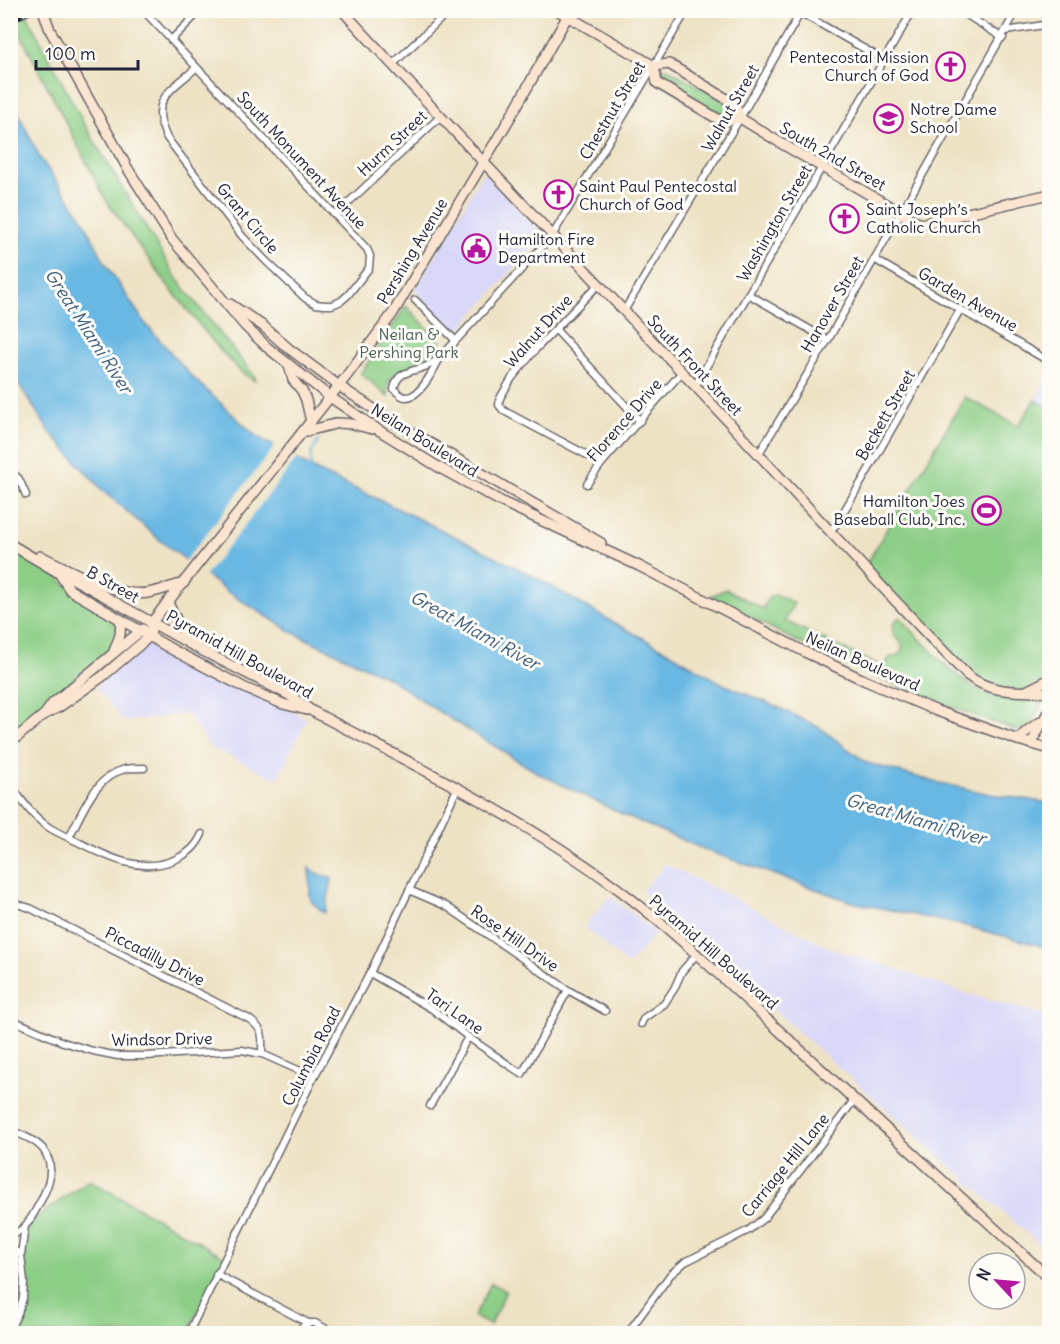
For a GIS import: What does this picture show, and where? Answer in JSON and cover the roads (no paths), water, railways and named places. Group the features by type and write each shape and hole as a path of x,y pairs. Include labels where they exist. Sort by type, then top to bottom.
{"street":[{"name":"Neilan Boulevard","path":"43,10 50,30 128,169 172,238 245,326 268,348 330,397 440,468 502,502 639,566 835,667 937,711 1050,749"},
{"name":"South Monument Avenue","path":"143,10 367,249"},
{"path":"171,40 201,10"},
{"name":"South Front Street","path":"342,10 482,162 967,675 977,683 989,688 1050,693"},
{"path":"392,65 450,10"},
{"name":"South 2nd Street","path":"557,10 569,14 654,66 669,64 693,78 735,104 740,118 920,224 1050,194"},
{"name":"Chestnut Street","path":"440,358 428,366 400,375 395,381 394,389 406,398 413,396 426,382 440,358 455,340 552,236 687,10"},
{"name":"Washington Street","path":"695,386 913,10"},
{"path":"959,10 1003,38"},
{"name":"Hanover Street","path":"758,455 828,340 1017,10"},
{"path":"802,12 884,60"},
{"name":"Walnut Street","path":"624,311 802,12"},
{"name":"Pershing Avenue","path":"150,636 153,622 377,336 569,14"},
{"path":"1006,31 1050,24"},
{"name":"South 2nd Street","path":"654,66 657,83 689,103 723,122 740,118"},
{"name":"Grant Circle","path":"196,68 165,95 160,109 161,126 174,147 246,241 305,298 316,304 324,305 341,301 369,268 370,256 367,249"},
{"name":"Hurm Street","path":"335,214 441,116"},
{"name":"Garden Avenue","path":"874,259 1050,362"},
{"name":"Walnut Drive","path":"599,284 536,349 512,378 500,398 500,405 504,411 602,463"},
{"path":"748,294 828,340"},
{"name":"Neilan Boulevard","path":"223,299 243,311 339,386 392,421 639,566"},
{"path":"416,300 455,340"},
{"name":"Beckett Street","path":"829,530 834,526 862,481 960,310"},
{"path":"556,330 640,421"},
{"path":"289,365 293,380 306,400 311,422"},
{"name":"Florence Drive","path":"587,484 602,463 681,373"},
{"path":"303,432 345,423 380,431"},
{"path":"10,470 19,479 26,495"},
{"name":"B Street","path":"10,544 59,573 153,622"},
{"path":"26,553 40,556 111,588 126,592 154,592 184,583"},
{"name":"B Street","path":"59,573 70,590 141,630"},
{"path":"168,603 182,631 201,650"},
{"path":"113,653 119,639 121,620"},
{"path":"45,714 53,703 153,622"},
{"name":"Pyramid Hill Boulevard","path":"153,622 520,824 586,865 697,954 1050,1278"},
{"name":"Pyramid Hill Boulevard","path":"141,630 247,689 283,704 312,711"},
{"path":"10,743 45,714 59,707 103,676 150,636"},
{"path":"1026,691 1050,679"},
{"path":"1031,744 1050,708"},
{"path":"1018,740 1025,732 1043,721"},
{"path":"69,837 90,798 109,775 126,769 144,768"},
{"path":"10,784 26,806 48,827 106,856 133,864 154,866 171,861 186,854 197,845 202,834"},
{"name":"Columbia Road","path":"188,1334 314,1077 370,973 457,789"},
{"name":"Rose Hill Drive","path":"409,890 446,906 568,990 605,1011"},
{"name":"Piccadilly Drive","path":"10,902 30,908 249,1019 258,1026 262,1034 262,1054"},
{"path":"641,1024 644,1018 664,1004 682,971 697,954"},
{"name":"Tari Lane","path":"370,973 432,1009 522,1074 568,990"},
{"name":"Windsor Drive","path":"10,1019 63,1042 118,1056 242,1050 262,1054 314,1077"},
{"path":"430,1106 468,1037"},
{"name":"Carriage Hill Lane","path":"627,1334 670,1275 685,1262 749,1230 764,1218 855,1099"},
{"path":"10,1130 22,1135 42,1149 48,1159 51,1172 47,1190 26,1226 21,1255 23,1298 10,1329"},
{"path":"10,1238 26,1226"},
{"path":"10,1248 21,1255"},
{"path":"216,1274 308,1323 315,1323 336,1334"},
{"path":"298,1334 301,1328 308,1323"}],"water":[{"name":"Great Miami River","path":"10,96 40,158 82,217 105,263 144,322 191,376 256,436 317,471 537,578 723,684 820,728 867,763 935,782 990,794 1049,803 1049,948 962,925 852,902 708,851 628,817 538,773 389,678 292,632 229,593 161,541 102,490 49,431 11,372"},
{"path":"309,868 332,879 325,913 310,899"}],"waterway":[{"path":"311,470 311,454 318,441"}],"railway":[{"path":"10,21 35,10"}],"place":[{"name":"Pentecostal Mission Church of God","path":"950,66"},
{"name":"Notre Dame School","path":"889,118"},
{"name":"Saint Paul Pentecostal Church of God","path":"558,195"},
{"name":"Saint Joseph’s Catholic Church","path":"845,218"},
{"name":"Hamilton Fire Department","path":"477,248"},
{"name":"Hamilton Joes Baseball Club, Inc.","path":"986,510"}],"park label":[{"name":"Neilan & Pershing Park","path":"409,343"}]}
